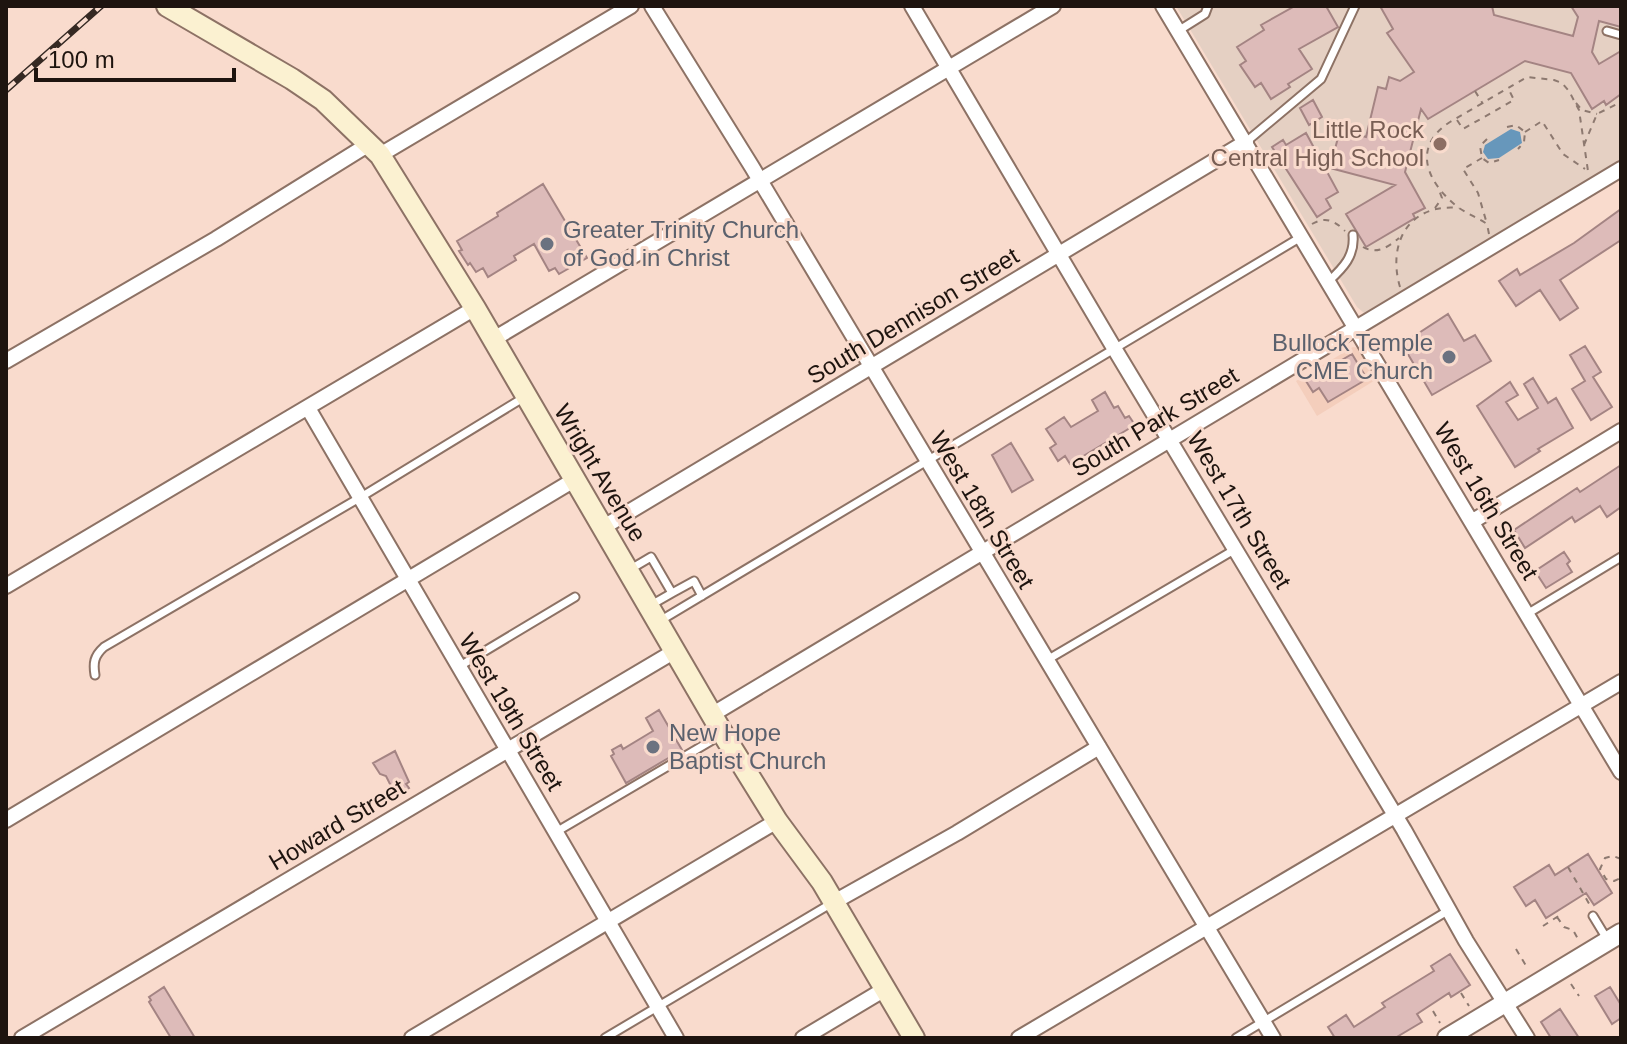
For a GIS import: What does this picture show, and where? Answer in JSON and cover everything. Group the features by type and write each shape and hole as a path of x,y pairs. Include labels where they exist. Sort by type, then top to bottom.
{"main road":[{"name":"Wright Avenue","path":"167,6 323,100 374,150 475,308 723,734 777,821 822,882 914,1038"}],"street":[{"path":"6,361 631,6"},
{"name":"West 18th Street","path":"652,6 760,180 1273,1038"},
{"name":"West 17th Street","path":"912,6 1527,1038"},
{"path":"492,340 949,68 1034,11 1053,6"},
{"name":"West 16th Street","path":"1163,6 1621,772"},
{"name":"South Dennison Street","path":"602,528 1246,142"},
{"name":"South Park Street","path":"713,714 1621,169"},
{"path":"6,586 475,308"},
{"name":"West 19th Street","path":"308,408 676,1038"},
{"path":"1473,521 1621,431"},
{"path":"6,820 574,480"},
{"name":"Howard Street","path":"22,1038 675,651"},
{"path":"1019,1038 1621,682"},
{"path":"834,902 957,833 1099,747"},
{"path":"412,1038 777,821"},
{"path":"1444,1031 1505,1002 1615,937"},
{"path":"803,1038 885,989"},
{"path":"437,1023 446,1038"}],"lane":[{"path":"1178,31 1205,14 1208,6"},
{"path":"1246,142 1321,79 1355,6"},
{"path":"1607,31 1621,35"},
{"path":"654,614 702,596 1301,237"},
{"path":"1329,281 1347,262 1353,238"},
{"path":"95,675 93,663 104,647 525,397"},
{"path":"1047,660 1236,549"},
{"path":"628,571 651,557 672,593"},
{"path":"1527,614 1621,557"},
{"path":"654,614 672,593 694,581 702,596"},
{"path":"459,667 575,597"},
{"path":"556,832 723,734"},
{"path":"605,1038 834,902"},
{"path":"1236,1038 1449,910"},
{"path":"1593,916 1615,937"}],"path":[{"path":"1432,211 1442,198 1427,168 1428,150 1435,133 1527,77 1562,83 1582,110 1597,114"},
{"path":"1457,119 1463,129 1487,116 1514,100 1508,89"},
{"path":"1475,91 1483,104"},
{"path":"1525,132 1542,121 1563,154 1588,171 1581,120 1573,98"},
{"path":"1583,146 1597,114 1611,104 1621,102"},
{"path":"1487,116 1490,121"},
{"path":"1507,127 1516,125 1525,132"},
{"path":"1518,149 1524,142 1525,132"},
{"path":"1487,139 1480,146 1482,158 1489,163 1499,160"},
{"path":"1482,158 1463,169 1478,193 1489,234 1496,245"},
{"path":"1436,186 1460,208 1487,224"},
{"path":"1404,298 1395,267 1395,253 1405,229 1443,206 1460,208"},
{"path":"1419,211 1422,216"},
{"path":"1312,224 1322,219 1329,220 1371,252 1388,247 1400,238"},
{"path":"1620,879 1606,879 1600,869 1605,858 1613,856 1621,859"},
{"path":"1568,867 1588,900 1593,916"},
{"path":"1543,926 1558,916 1564,927 1573,930 1587,954"},
{"path":"1516,949 1520,955"},
{"path":"1461,993 1470,1007"},
{"path":"1433,1011 1444,1031"}],"shaded area":[{"name":"Little Rock Central High School","path":"1176,6 1621,6 1621,160 1364,313 1357,307"},
{"path":"1353,347 1358,348 1377,379 1317,416 1296,381"}],"water":[{"path":"1511,129 1520,132 1522,143 1499,158 1488,159 1483,152 1485,145"}],"building":[{"path":"1295,6 1326,6 1338,27 1299,49 1312,69 1271,99 1261,83 1255,87 1240,65 1246,61 1237,47 1264,30 1261,25"},
{"name":"Little Rock Central High School","path":"1380,6 1492,6 1494,15 1573,36 1578,17 1571,6 1621,6 1621,27 1599,21 1592,52 1599,64 1621,51 1621,94 1606,105 1604,101 1592,109 1571,73 1525,61 1428,119 1421,109 1405,172 1425,208 1413,214 1415,218 1366,247 1346,214 1395,185 1330,168 1340,130 1366,137 1378,87 1386,89 1389,77 1400,81 1414,72 1387,33 1393,29"},
{"path":"1313,100 1322,117 1309,125 1300,108"},
{"path":"1306,133 1338,192 1326,199 1331,208 1317,217 1272,147 1283,140 1286,145"},
{"name":"Greater Trinity Church of God in Christ","path":"543,184 587,258 559,274 555,268 549,271 534,244 514,256 516,260 488,277 483,268 476,272 459,251 462,250 457,241"},
{"path":"1621,209 1621,240 1560,280 1578,308 1560,320 1540,290 1516,306 1499,281 1517,269 1520,275 1574,243"},
{"name":"Bullock Temple CME Church","path":"1448,314 1464,341 1475,335 1491,361 1432,395 1402,344"},
{"path":"1585,346 1601,372 1593,377 1612,407 1591,420 1572,389 1585,381 1570,355"},
{"path":"1352,354 1367,379 1328,402 1319,388 1313,392 1306,381"},
{"path":"1533,378 1548,403 1556,398 1573,428 1515,467 1477,406 1510,382 1518,395 1506,402 1518,420 1538,408 1524,384"},
{"path":"1105,392 1114,408 1118,406 1125,418 1129,416 1135,425 1070,464 1065,456 1058,461 1050,448 1056,444 1046,429 1064,417 1071,427 1098,411 1092,400"},
{"path":"1011,443 1033,480 1012,492 992,455"},
{"path":"1621,465 1621,507 1607,517 1600,506 1575,522 1572,517 1525,548 1514,530 1577,488 1580,492"},
{"path":"1564,552 1572,572 1546,588 1535,571"},
{"name":"New Hope Baptist Church","path":"659,710 682,750 626,783 611,756 614,754 612,750 621,745 623,749 653,731 646,718"},
{"path":"395,751 409,782 406,784 409,788 399,795 373,763"},
{"path":"1588,854 1612,893 1594,905 1586,893 1546,918 1535,900 1526,906 1514,887 1549,865 1555,875"},
{"path":"1450,954 1470,985 1451,997 1449,993 1417,1014 1422,1022 1395,1038 1335,1038 1328,1027 1346,1015 1354,1027 1385,1007 1382,1003 1434,971 1431,966"},
{"path":"164,987 195,1038 171,1038 149,1002 149,997"},
{"path":"1610,987 1621,1005 1621,1018 1612,1024 1595,996"},
{"path":"1560,1009 1579,1038 1551,1038 1541,1022"}],"railway":[{"path":"6,90 101,6"}],"place":[{"name":"Little Rock Central High School","path":"1440,144"},
{"name":"Greater Trinity Church of God in Christ","path":"547,244"},
{"name":"Bullock Temple CME Church","path":"1449,357"},
{"name":"New Hope Baptist Church","path":"653,747"}]}
